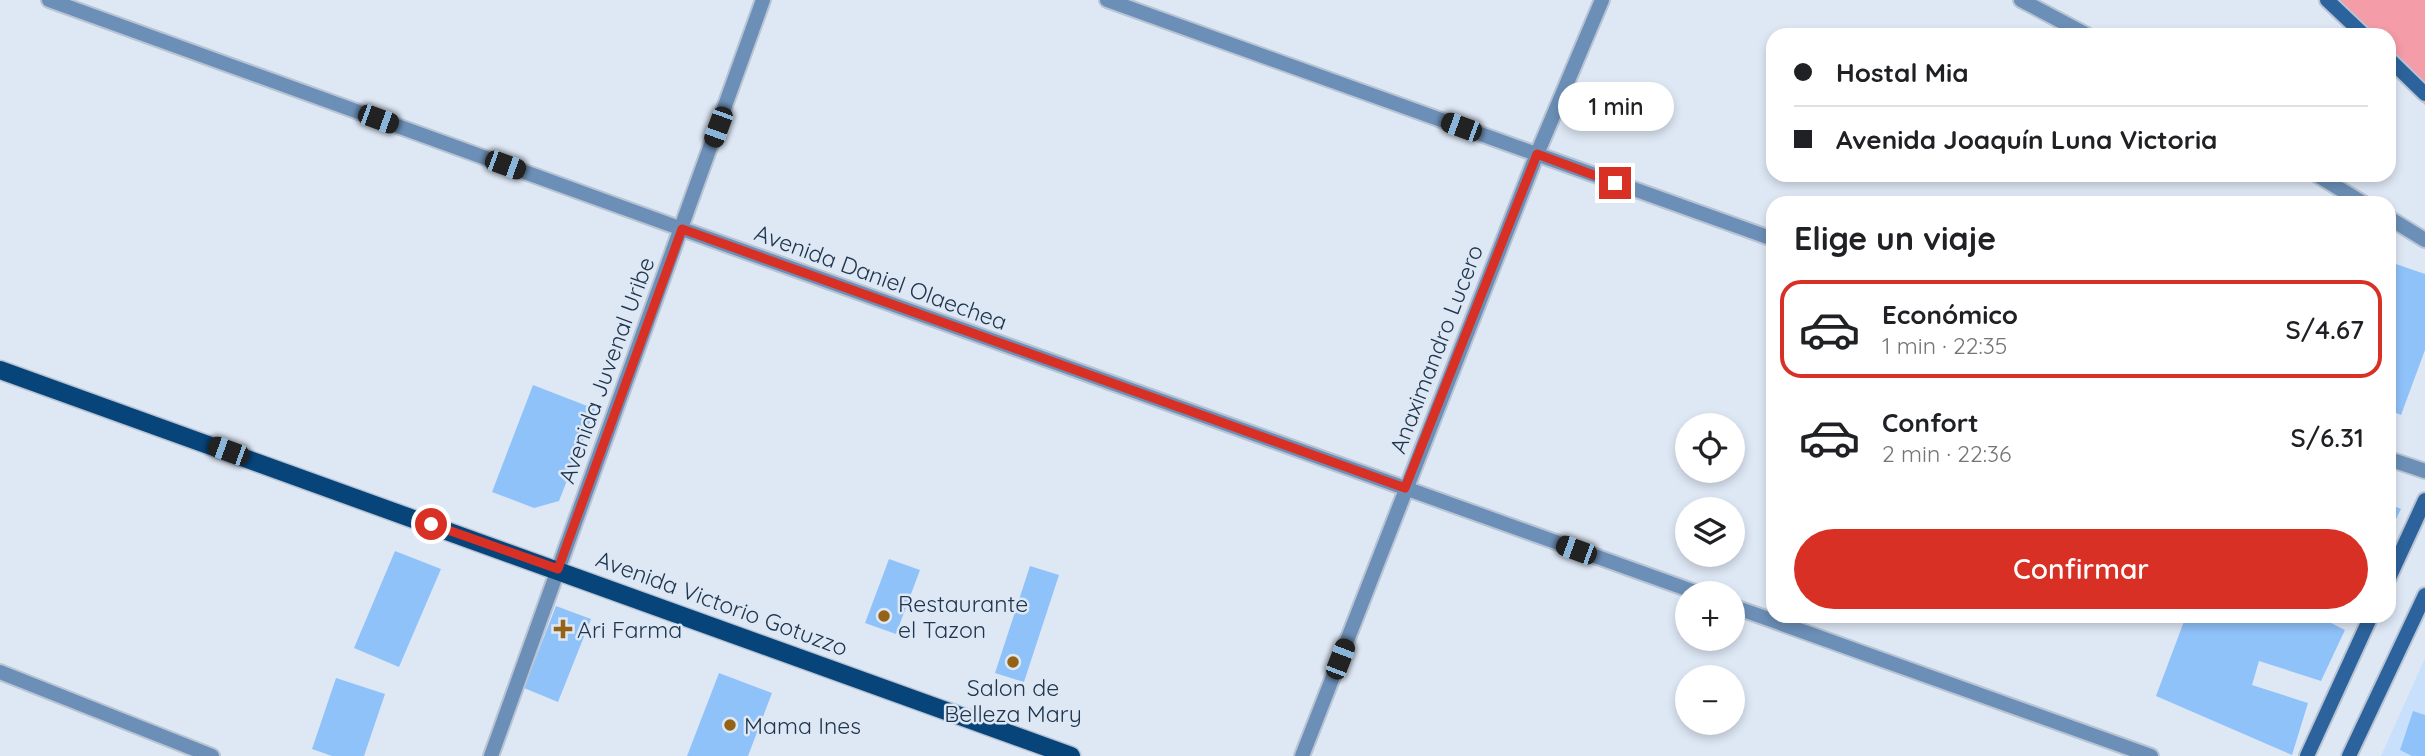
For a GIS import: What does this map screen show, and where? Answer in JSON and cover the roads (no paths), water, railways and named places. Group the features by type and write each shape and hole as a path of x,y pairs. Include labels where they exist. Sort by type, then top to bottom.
{"main road":[{"name":"Avenida Victorio Gotuzzo","path":"0,370 1071,756"}],"street":[{"name":"Avenida Daniel Olaechea","path":"49,0 1675,585"},
{"name":"Avenida Juvenal Uribe","path":"491,756 763,0"},
{"path":"1107,0 1766,236"},
{"name":"Anaximandro Lucero","path":"1302,756 1537,154 1602,0"},
{"path":"2021,0 2074,28"},
{"path":"2327,0 2357,28"},
{"path":"2396,66 2425,94"},
{"path":"2328,182 2352,196"},
{"path":"2396,222 2425,240"},
{"path":"2396,461 2425,471"},
{"path":"2396,563 2425,500"},
{"path":"2349,756 2425,595"},
{"path":"1745,611 1766,618"},
{"path":"1779,623 2151,756"},
{"path":"2307,756 2368,623"},
{"path":"0,671 212,756"}],"place":[{"name":"Restaurante el Tazon","path":"884,616"},
{"name":"Ari Farma","path":"563,629"},
{"name":"Salon de Belleza Mary","path":"1013,662"},
{"name":"Mama Ines","path":"730,725"}]}
